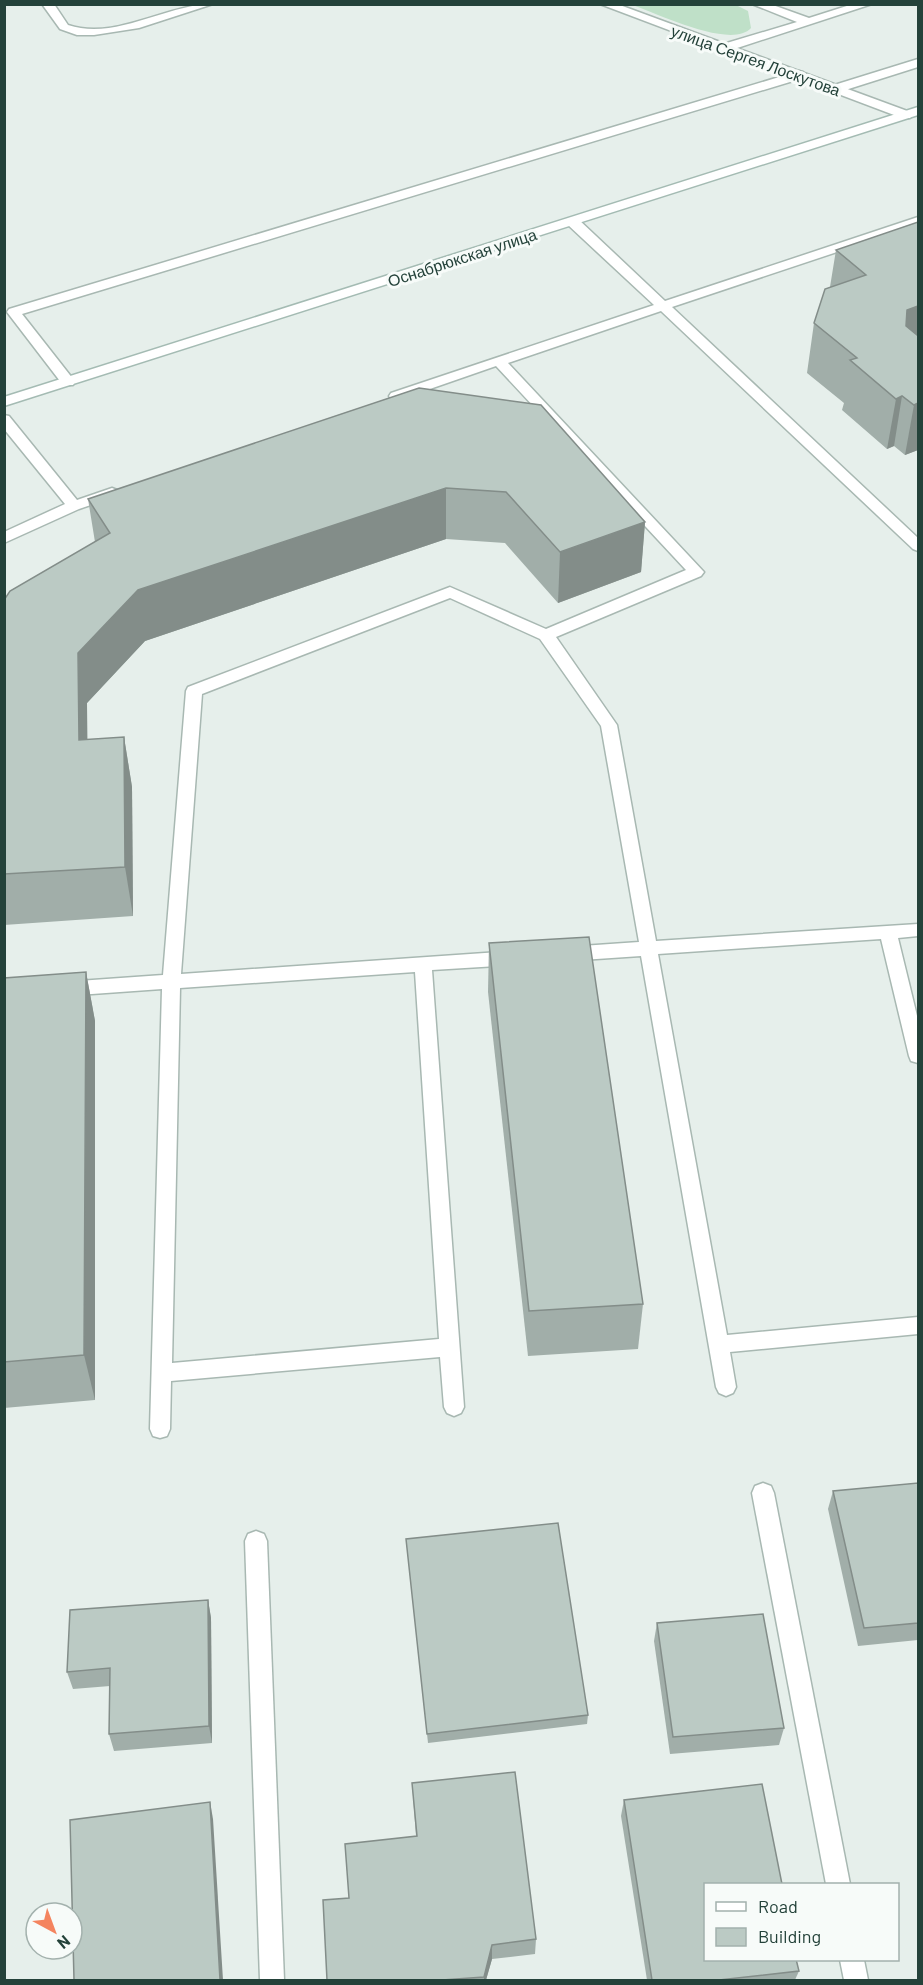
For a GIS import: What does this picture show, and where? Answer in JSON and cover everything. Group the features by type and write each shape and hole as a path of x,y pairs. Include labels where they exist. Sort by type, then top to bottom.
{"street":[{"path":"48,4 63,26 79,33 106,32 208,4"},
{"name":"улица Сергея Лоскутова","path":"605,4 835,89 912,113"},
{"path":"757,4 808,22"},
{"path":"724,48 867,4"},
{"path":"835,89 918,63"},
{"path":"68,382 14,312 799,75"},
{"name":"Оснабрюкская улица","path":"4,402 912,113"},
{"path":"376,403 918,221"},
{"path":"573,222 918,546"},
{"path":"499,361 696,572 546,635"},
{"path":"4,419 74,506"},
{"path":"4,538 74,506 130,487"},
{"path":"160,1429 171,982 194,691 450,592 546,635 609,725 726,1387"},
{"path":"553,955 918,930"},
{"path":"888,932 918,1056"},
{"path":"52,990 529,957"},
{"path":"423,964 454,1407"},
{"path":"719,1344 918,1326"},
{"path":"161,1373 450,1347"},
{"path":"763,1492 838,1883"},
{"path":"256,1541 272,1980"},
{"path":"852,1961 856,1980"}],"green space":[{"path":"632,5 736,5 748,11 751,28 741,34 727,35 711,32 675,22"}],"building":[{"path":"918,222 918,306 907,310 906,326 918,334 918,403 914,405 902,396 896,399 850,360 857,358 814,323 825,289 866,275 836,250"},
{"path":"419,388 541,405 645,522 560,552 506,492 446,488 138,590 78,653 79,740 124,737 125,867 4,874 4,600 10,591 110,533 88,499"},
{"path":"589,937 643,1304 529,1311 489,943"},
{"path":"86,972 84,1355 4,1362 4,978"},
{"path":"918,1483 918,1623 864,1628 833,1491"},
{"path":"558,1523 588,1715 427,1734 406,1539"},
{"path":"208,1600 209,1726 109,1734 110,1668 67,1672 70,1610"},
{"path":"763,1614 784,1728 673,1737 657,1623"},
{"path":"515,1772 536,1939 492,1945 484,1977 442,1980 327,1980 323,1900 349,1898 345,1844 417,1836 412,1783"},
{"path":"762,1784 782,1883 704,1883 704,1961 796,1961 799,1971 719,1980 652,1980 624,1800"},
{"path":"210,1802 220,1980 74,1980 74,1961 84,1961 84,1901 72,1901 70,1820"}]}
